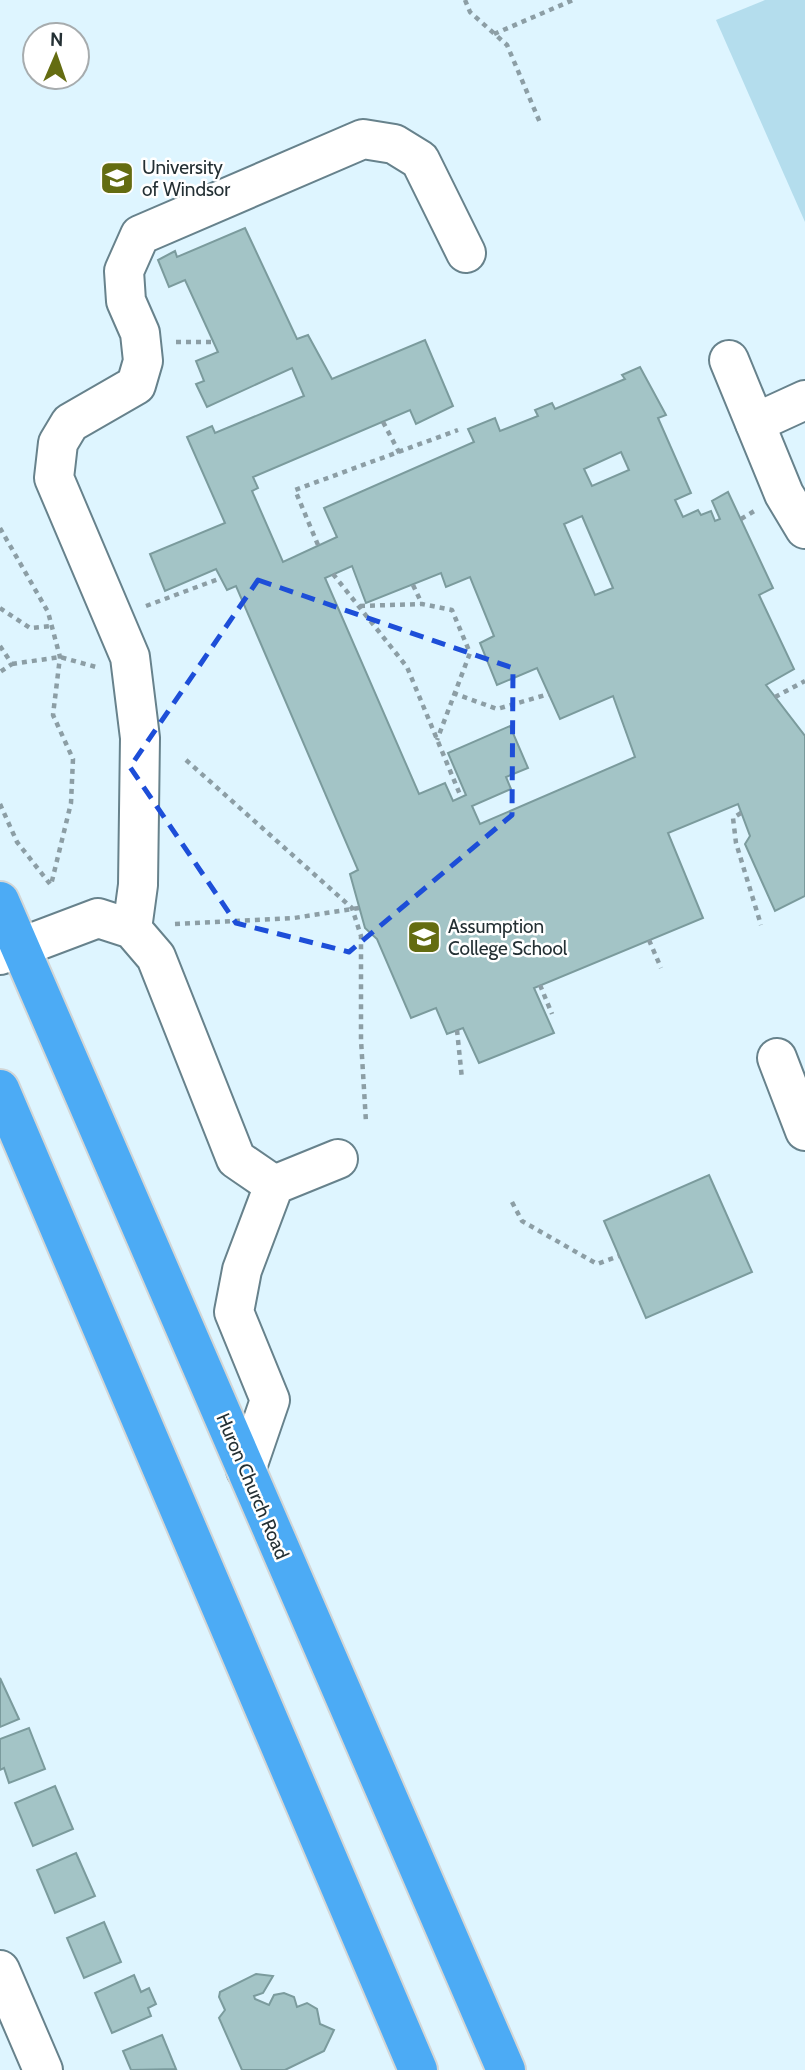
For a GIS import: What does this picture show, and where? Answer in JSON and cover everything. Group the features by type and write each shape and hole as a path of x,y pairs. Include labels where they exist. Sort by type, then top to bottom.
{"highway":[{"name":"Huron Church Road","path":"0,901 10,951 246,1470 506,2070"},
{"path":"0,1089 418,2070"}],"street":[{"path":"132,929 138,885 140,738 130,657 54,478 58,443 70,423 136,386 142,361 141,333 126,300 124,271 140,235 363,139 394,144 420,160 466,253"},
{"path":"729,359 784,494 805,529"},
{"path":"755,424 805,401"},
{"path":"10,951 98,918 132,929 156,957 236,1159 274,1185"},
{"path":"777,1058 805,1131"},
{"path":"246,1470 270,1400 234,1312 243,1270 274,1185 338,1159"},
{"path":"0,1970 43,2070"}],"path":[{"path":"465,0 470,12 507,45 541,125"},
{"path":"494,34 573,0"},
{"path":"173,342 213,342"},
{"path":"383,422 400,454"},
{"path":"318,545 295,490 400,454 458,430"},
{"path":"0,528 48,612 60,657 53,715 73,759 72,792 51,885 17,842 0,804"},
{"path":"333,574 407,667 461,797"},
{"path":"139,609 221,578"},
{"path":"413,585 422,604"},
{"path":"359,606 422,604 452,610 470,653 437,740"},
{"path":"0,608 30,628 52,626"},
{"path":"0,646 12,664"},
{"path":"0,672 12,664 60,657 94,666"},
{"path":"775,697 805,681"},
{"path":"453,693 497,709 549,694"},
{"path":"186,760 352,908 361,936 361,1040 366,1122"},
{"path":"741,813 733,818 736,843 761,925"},
{"path":"175,924 294,918 359,908"},
{"path":"649,940 661,968"},
{"path":"540,985 552,1014"},
{"path":"457,1030 462,1079"},
{"path":"512,1202 522,1221 597,1264 619,1256"}],"highlighted area":[{"path":"258,580 513,668 512,815 349,952 236,923 130,767"}],"shaded area":[{"path":"765,0 805,0 805,222 716,20"}],"building":[{"path":"245,228 297,339 308,335 332,379 425,340 453,406 416,424 410,410 253,477 258,488 252,491 283,562 337,537 324,508 474,442 468,429 495,418 500,431 538,416 535,410 552,403 555,409 625,379 622,375 640,367 666,415 658,418 691,493 675,500 683,517 698,510 701,515 711,511 715,521 720,519 712,501 728,492 773,588 759,595 794,669 766,685 805,736 805,896 775,911 745,844 750,836 738,804 668,833 703,918 534,988 554,1033 479,1063 463,1028 447,1034 436,1008 411,1018 377,939 365,928 350,874 358,870 236,586 227,590 216,569 165,591 150,554 225,523 187,437 212,426 215,433 304,396 292,368 207,407 196,384 204,381 196,361 218,352 185,280 169,287 158,260 175,251 177,257","holes":["621,452 629,470 592,486 584,469","582,516 613,588 595,595 564,524","352,566 366,603 441,573 446,587 470,577 494,636 480,643 497,685 537,668 560,719 613,696 635,757 480,824 472,806 511,789 506,777 528,768 510,726 448,753 466,795 453,801 445,783 419,794 325,578"]},
{"path":"709,1175 752,1272 646,1318 604,1221"},
{"path":"0,1678 19,1719 0,1727"},
{"path":"29,1728 45,1769 9,1783 4,1768 0,1770 0,1739"},
{"path":"55,1786 73,1829 33,1846 15,1803"},
{"path":"76,1853 95,1896 55,1913 37,1870"},
{"path":"104,1922 121,1962 84,1978 67,1938"},
{"path":"256,1974 273,1976 263,1993 254,1996 255,1999 269,2005 274,1995 284,1993 294,1997 297,2007 307,2003 317,2009 320,2024 334,2030 324,2051 285,2070 242,2070 219,2018 225,2010 219,1997 220,1992"},
{"path":"134,1975 141,1992 149,1988 156,2004 148,2008 151,2016 112,2033 95,1993"},
{"path":"162,2035 176,2069 131,2070 123,2051"}],"place":[{"name":"University of Windsor","path":"117,178"},
{"name":"Assumption College School","path":"424,937"}]}
